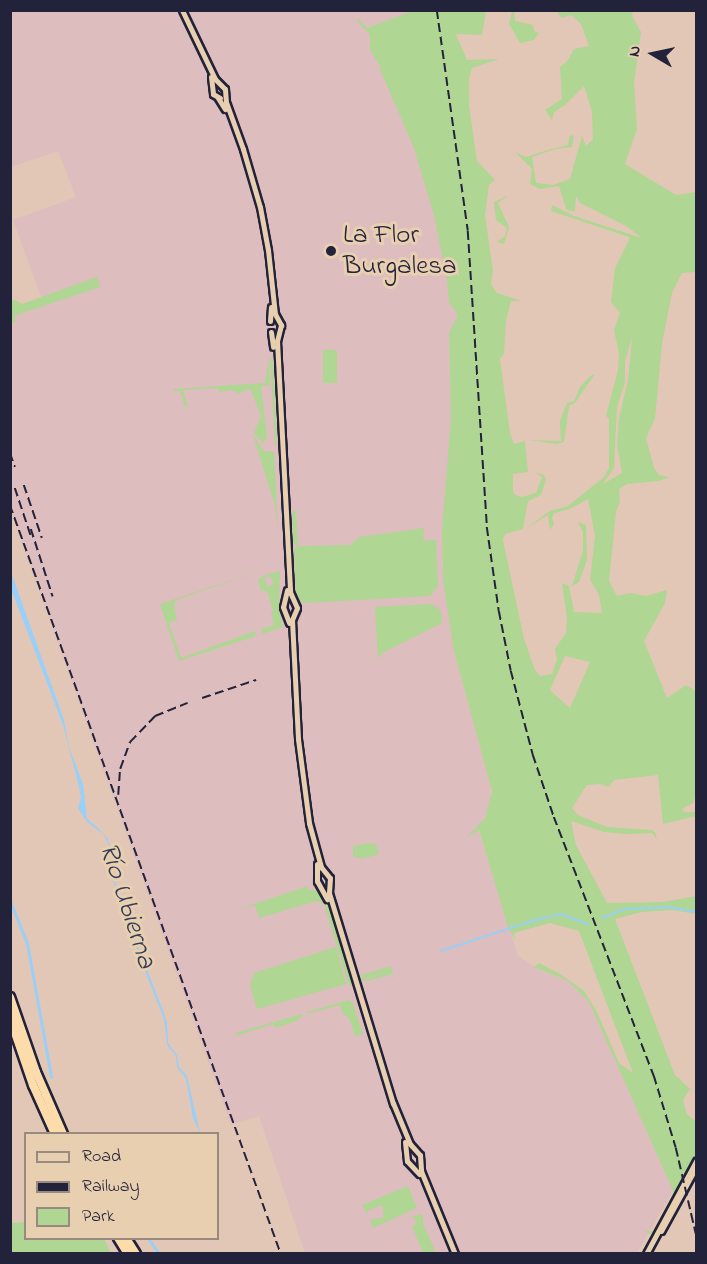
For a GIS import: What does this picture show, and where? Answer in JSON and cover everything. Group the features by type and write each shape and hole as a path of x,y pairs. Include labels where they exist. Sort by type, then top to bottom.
{"highway":[{"path":"10,998 39,1082 62,1132"},
{"path":"10,1018 29,1075 54,1132"},
{"path":"119,1240 128,1254"},
{"path":"127,1240 136,1254"}],"main road":[{"path":"180,10 215,79 225,89 260,207 278,321 281,325 278,331 290,582 293,602 297,608 290,613"},
{"path":"180,10 212,80 213,94 224,106 237,141 259,217 270,289 268,327 271,332 286,602 283,607 290,613 302,782 314,844 321,867 327,874 329,894 411,1152"},
{"path":"214,88 221,86"},
{"path":"218,98 225,95"},
{"path":"270,321 278,321"},
{"path":"271,332 278,331"},
{"path":"286,602 293,602"},
{"path":"290,613 298,778 318,876 317,882 322,886 411,1152 407,1161 413,1165 453,1254"},
{"path":"318,876 327,874"},
{"path":"322,886 329,883"},
{"path":"411,1152 420,1155 419,1162 453,1254"},
{"path":"648,1254 696,1161"},
{"path":"413,1165 419,1162"},
{"path":"648,1254 696,1167"}],"shaded area":[{"path":"11,11 407,11 408,13 368,27 371,31 374,49 404,113 442,237 453,303 458,315 449,336 451,418 442,564 454,651 491,785 490,806 478,828 518,956 539,970 568,981 589,1002 673,1190 637,1253 305,1253 259,1116 231,1125 11,512 11,324 16,322 13,316 44,305 13,220 76,197 58,151 11,167"}],"green space":[{"path":"407,11 486,11 482,35 456,34 467,60 499,59 472,68 469,78 469,106 477,161 495,180 489,185 485,215 493,271 491,284 497,293 522,301 511,301 506,321 504,354 500,359 510,433 514,444 525,441 528,472 513,474 513,491 515,495 522,497 536,493 542,477 535,472 544,475 546,480 541,495 528,501 523,529 505,534 503,540 524,639 535,670 540,676 552,674 557,659 555,649 566,633 567,618 562,583 569,586 574,612 602,613 599,595 590,580 595,536 588,499 570,509 554,513 552,518 554,524 550,530 548,515 525,529 550,511 568,506 604,477 609,468 609,419 606,416 618,370 619,354 614,330 620,313 611,302 615,268 629,240 629,237 551,211 552,205 574,216 642,238 626,226 580,203 576,196 575,211 566,209 559,186 540,189 530,184 532,169 515,152 526,157 568,145 570,135 574,136 572,147 555,149 532,157 536,183 553,185 570,179 582,136 586,146 593,139 592,112 584,86 565,105 554,112 552,120 545,110 562,99 560,67 568,60 574,49 589,46 581,24 571,15 562,18 556,11 633,11 632,16 641,32 634,83 637,129 625,164 676,195 696,192 696,272 682,273 672,293 662,343 655,419 646,438 654,468 659,475 669,477 659,481 627,484 619,489 620,502 616,512 609,581 617,596 631,593 646,596 667,590 665,603 644,641 667,698 686,685 696,691 696,792 693,803 682,809 684,812 696,812 696,816 663,824 658,775 614,780 609,787 600,784 587,785 572,808 578,815 607,827 651,830 655,832 657,840 652,833 604,832 571,821 576,845 607,903 663,902 696,896 696,914 673,910 642,912 615,919 675,1075 690,1089 683,1100 687,1114 696,1122 696,1176 678,1203 674,1195 656,1230 650,1234 644,1231 653,1231 674,1194 671,1186 589,1002 568,981 534,967 539,963 560,974 584,991 596,1010 619,1063 633,1073 579,931 550,923 514,933 515,940 508,927 479,830 466,838 485,818 492,791 454,651 443,581 442,530 451,418 449,333 458,315 449,302 447,282 450,280 447,280 434,215 414,148 379,67 382,65 379,65 370,49 370,35 356,20 358,19 367,28 407,13","holes":["638,317 632,338 628,380 619,418 617,445 622,473 603,484 614,468 617,407 625,382 625,361","565,656 590,662 570,708 550,690"]},
{"path":"512,11 514,11 515,21 533,25 534,31 539,33 534,40 520,43 509,24"},
{"path":"509,195 498,203 509,227 504,244 497,242 505,236 507,228 496,220 494,202"},
{"path":"97,277 100,287 14,316 16,322 11,324 11,301 15,300 22,304"},
{"path":"323,350 337,350 337,383 323,383"},
{"path":"269,358 270,385 261,386 267,437 263,443 254,433 261,416 251,390 247,389 239,394 231,390 220,392 218,388 183,390 188,407 185,407 180,391 173,391 173,389 265,383"},
{"path":"270,358 273,360 277,442 275,447"},
{"path":"595,374 575,403 569,406 564,442 556,444 530,440 561,441 560,421 567,403 574,401 580,387"},
{"path":"253,435 264,451 274,452 278,529 275,505"},
{"path":"292,510 296,512 298,546 350,545 360,537 424,528 423,540 436,540 438,586 430,596 303,603 296,598 294,549 297,547 293,543"},
{"path":"578,522 586,525 587,560 579,582 572,586 583,551 583,532"},
{"path":"277,565 176,600 174,605 177,620 169,623 181,658 255,631 256,636 179,661 160,604"},
{"path":"280,571 279,607 283,627 262,634 261,629 274,625 271,614 273,611 267,591 261,591 258,579 267,574 268,577 265,578 267,587 274,584 268,574"},
{"path":"432,604 441,611 442,623 382,653 378,659 375,607"},
{"path":"376,844 379,854 362,859 353,856 353,846"},
{"path":"308,886 308,889 319,891 323,904 317,901 259,918 255,905 239,909"},
{"path":"322,897 326,899 352,983 349,986"},
{"path":"344,925 359,975 366,979 390,971 366,978 361,975 391,966 393,974 368,981 359,979 342,928"},
{"path":"336,947 346,984 257,1009 250,985 254,973"},
{"path":"348,1000 353,1003 363,1034 355,1036 349,1018 343,1014 340,1005 307,1014 307,1012"},
{"path":"302,1014 302,1017 294,1022 275,1028 273,1024 236,1036 236,1033"},
{"path":"408,1186 417,1208 373,1228 370,1220 384,1217 382,1205 367,1211 368,1216 362,1205"},
{"path":"419,1214 423,1216 423,1223 436,1253 423,1253 412,1226 417,1224 414,1218 409,1219"},
{"path":"24,1222 24,1240 104,1240 111,1253 11,1253 11,1223"}],"water":[{"name":"Río Ubierna","path":"11,572 64,720 69,747 83,784 87,819 97,827 107,838 113,852 113,878 129,910 133,933 167,1022 168,1043 177,1055 179,1067 187,1076 200,1132 193,1118 186,1079 177,1067 176,1056 167,1045 164,1019 135,945 128,910 111,877 112,851 103,834 87,822 78,808 81,797 63,725 11,589"}],"waterway":[{"path":"10,901 27,943 51,1077"},
{"path":"602,918 624,909 669,907 696,912"},
{"path":"550,917 561,914 588,924"},
{"path":"523,924 547,917"},
{"path":"441,951 520,925"},
{"path":"149,1240 159,1254"}],"railway":[{"path":"437,10 468,231 487,527 499,611 511,671 533,755 554,817 654,1076 676,1148 696,1234"},
{"path":"10,453 15,467"},
{"path":"24,485 42,538"},
{"path":"15,488 31,536"},
{"path":"10,505 281,1254"},
{"path":"31,529 53,597"},
{"path":"202,698 256,680"},
{"path":"118,795 120,769 130,742 155,716 187,703"}],"place":[{"name":"La Flor Burgalesa","path":"331,251"}]}
